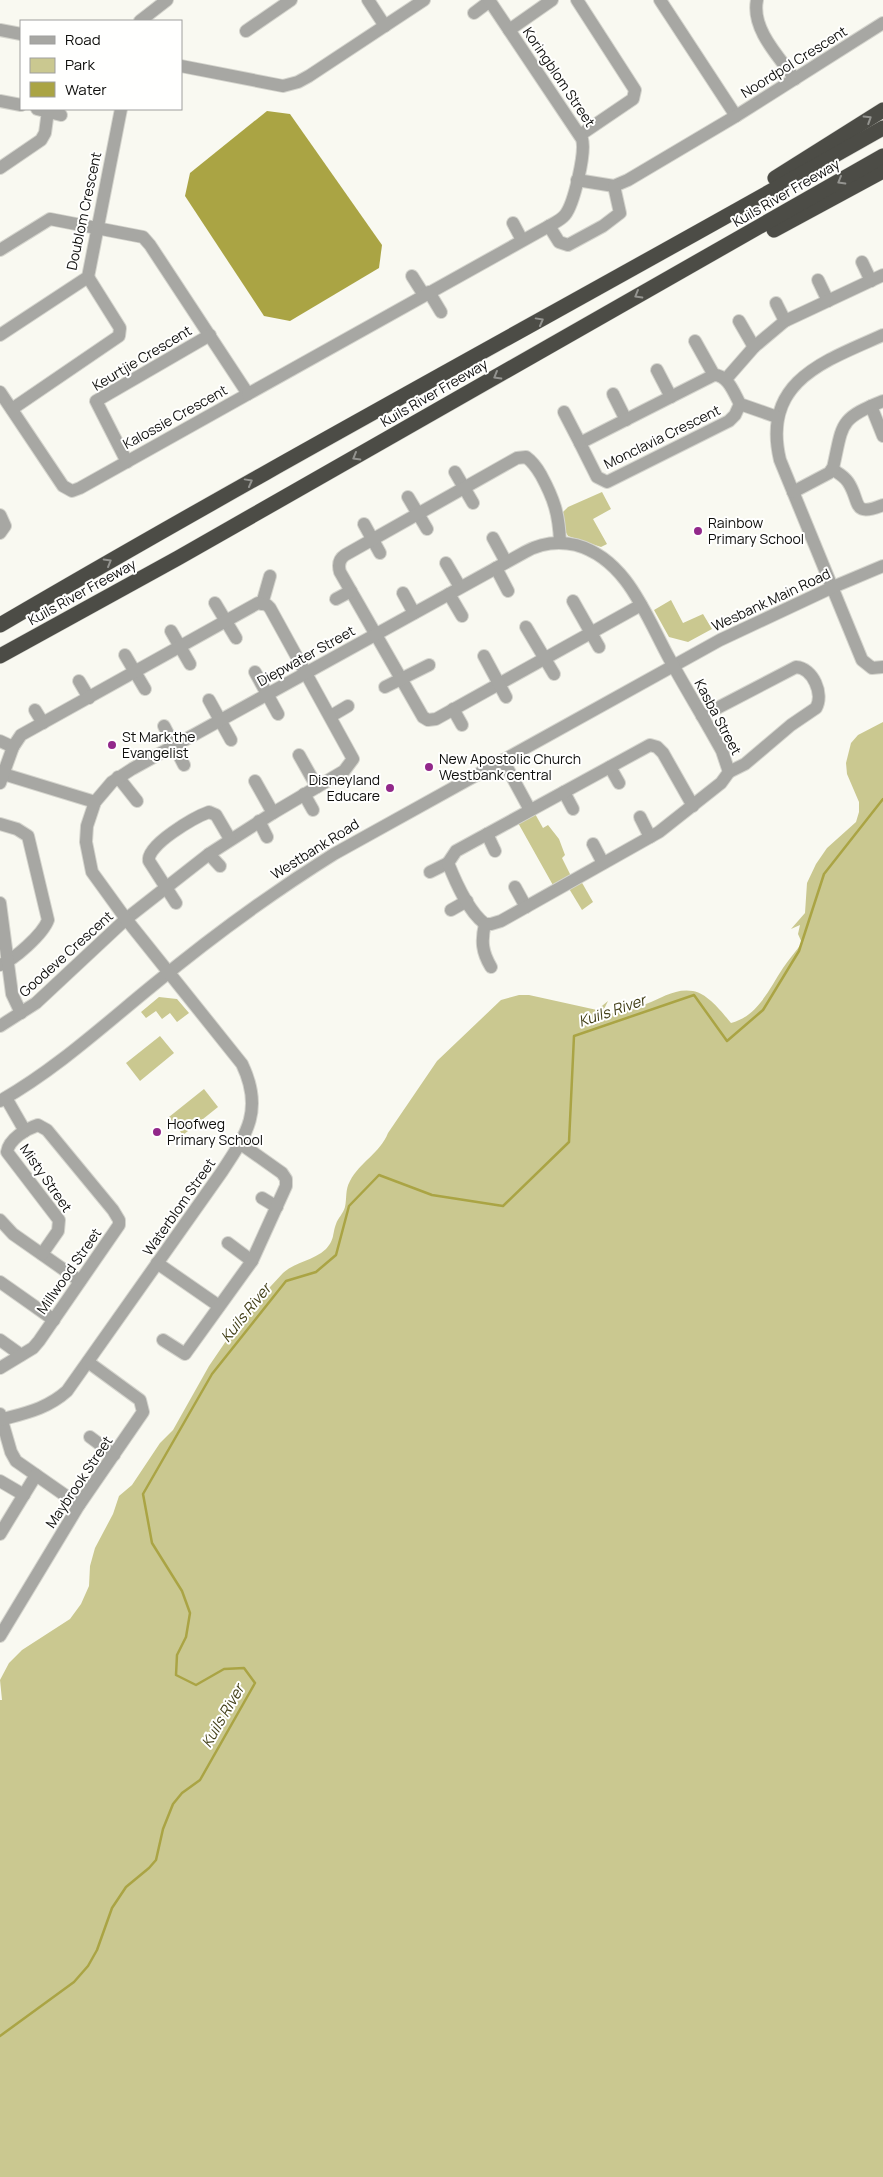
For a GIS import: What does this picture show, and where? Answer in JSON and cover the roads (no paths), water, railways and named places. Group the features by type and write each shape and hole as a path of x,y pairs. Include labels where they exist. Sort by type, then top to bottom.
{"highway":[{"path":"636,268 673,240 883,110"},
{"name":"Kuils River Freeway","path":"0,625 162,531 636,268 883,128"},
{"name":"Kuils River Freeway","path":"0,656 186,554 883,156"},
{"path":"670,278 699,270 883,171"}],"street":[{"path":"141,20 167,0"},
{"path":"246,31 291,0"},
{"path":"368,0 385,26"},
{"path":"182,66 290,86 309,76 424,0"},
{"path":"509,30 552,0"},
{"path":"577,0 635,90 633,99 580,135"},
{"name":"Noordpol Crescent","path":"660,0 736,116 883,23"},
{"path":"757,0 755,12 758,24 794,79"},
{"path":"474,13 490,1"},
{"name":"Koringblom Street","path":"248,394 549,226 567,212 584,148 580,135 490,1"},
{"path":"0,30 20,34"},
{"path":"0,101 20,105"},
{"path":"0,168 41,140 45,133 42,110 61,114"},
{"name":"Doublom Crescent","path":"2,328 88,277 121,110"},
{"path":"577,180 614,186 647,170 736,116"},
{"path":"549,226 559,242 568,245 603,226 620,213 614,186"},
{"name":"Kalossie Crescent","path":"0,250 50,219 139,236 147,241 248,394 75,491 68,490 63,486 0,392"},
{"path":"513,223 522,240"},
{"path":"862,262 871,281"},
{"path":"412,276 441,312"},
{"path":"580,443 671,396 720,377 785,321 883,276"},
{"path":"12,409 119,336 120,328 88,277"},
{"path":"818,280 828,301"},
{"path":"776,303 785,321"},
{"path":"739,321 754,348"},
{"path":"883,334 810,370 790,392 777,417 776,444 793,492 862,660 872,668 883,667"},
{"name":"Keurtjie Crescent","path":"128,462 96,401 210,335"},
{"name":"Monclavia Crescent","path":"564,412 597,478 604,482 610,482 729,421 735,415 740,404 695,341"},
{"path":"657,370 671,396"},
{"path":"613,394 626,420"},
{"path":"793,492 819,479 832,469 843,425 853,415 883,401"},
{"path":"740,404 777,417"},
{"path":"870,406 883,436"},
{"path":"560,542 560,525 554,500 534,464 526,457 517,458 345,555 340,562 340,572 425,718 436,719 641,605"},
{"path":"832,469 847,480 861,509 870,510 883,505"},
{"path":"455,472 473,503"},
{"path":"408,497 427,529"},
{"path":"0,515 5,526 0,533"},
{"path":"364,524 380,553"},
{"path":"493,538 508,591"},
{"name":"Diepwater Street","path":"168,973 97,881 88,859 87,826 95,802 118,778 454,590 533,548 560,542 584,548 609,562 623,576 673,665"},
{"path":"446,563 462,616"},
{"name":"Wesbank Main Road","path":"673,665 752,624 883,566"},
{"path":"262,604 270,576"},
{"path":"336,599 351,591"},
{"path":"403,593 414,613"},
{"path":"573,601 599,648"},
{"path":"215,603 236,638"},
{"path":"95,802 1,777 19,736 255,605 262,604 270,608 330,716 348,706"},
{"path":"526,628 554,674"},
{"path":"171,631 190,664"},
{"path":"125,655 145,689"},
{"path":"484,656 506,697"},
{"path":"385,687 429,665"},
{"name":"Kasba Street","path":"485,924 496,923 526,907 673,823 721,783 729,772 726,759 673,665"},
{"name":"Westbank Road","path":"3,1099 74,1050 236,919 289,882 375,830 673,665"},
{"path":"702,716 796,667 807,670 812,675 819,696 816,708 791,725 745,764 729,772"},
{"path":"255,672 278,714"},
{"path":"79,681 89,698"},
{"path":"209,700 231,740"},
{"path":"453,709 462,725"},
{"path":"35,710 43,723"},
{"name":"Goodeve Crescent","path":"0,1026 22,1014 41,1000 126,919 230,839 344,771 353,759 330,716"},
{"path":"164,726 184,765"},
{"path":"0,741 13,747"},
{"path":"430,872 448,863 454,852 648,746 657,747 663,752 693,806"},
{"path":"299,755 317,787"},
{"path":"503,760 530,810"},
{"path":"610,767 619,783"},
{"path":"118,778 138,801"},
{"path":"255,781 272,813"},
{"path":"564,792 573,809"},
{"path":"304,794 313,810"},
{"path":"176,903 149,862 148,856 152,851 176,829 209,812 216,815 230,839"},
{"path":"640,817 650,837"},
{"path":"259,821 267,836"},
{"path":"0,824 17,829 28,836 48,920 39,933 4,964"},
{"path":"487,834 495,852"},
{"path":"593,844 603,863"},
{"path":"210,854 220,866"},
{"path":"448,863 467,901 479,919 485,924 482,940 483,948 491,967"},
{"path":"515,887 526,907"},
{"path":"451,910 467,901"},
{"path":"0,903 4,964 12,994 22,1014"},
{"name":"Waterblom Street","path":"0,1418 40,1409 67,1392 241,1144 248,1130 252,1111 251,1087 247,1075 234,1052 168,973"},
{"name":"Misty Street","path":"3,1099 25,1131 9,1144 7,1154 57,1216 60,1223 58,1231 42,1254"},
{"name":"Millwood Street","path":"0,1368 32,1348 54,1320 116,1230 119,1220 44,1127 36,1126 25,1131"},
{"path":"163,1340 185,1354 252,1261 286,1186 285,1176 241,1144"},
{"path":"262,1198 276,1207"},
{"path":"0,1220 13,1234 80,1281"},
{"path":"228,1243 252,1261"},
{"path":"157,1263 219,1306"},
{"path":"0,1282 54,1320"},
{"path":"0,1340 21,1355"},
{"name":"Maybrook Street","path":"0,1636 79,1505 142,1416 144,1408 135,1396 88,1362"},
{"path":"0,1418 13,1456 36,1475 79,1505"},
{"path":"90,1437 114,1455"},
{"path":"0,1534 36,1475"},
{"path":"0,1481 24,1495"}],"water":[{"path":"267,111 290,114 382,245 379,268 290,321 264,316 185,196 190,173"}],"waterway":[{"name":"Kuils River","path":"0,2036 74,1982 88,1966 97,1950 112,1908 126,1887 156,1860 163,1829 173,1804 182,1793 200,1780 255,1683 244,1668 224,1669 196,1685 176,1675 177,1655 186,1637 190,1613 182,1591 152,1543 143,1494 212,1374 286,1281 316,1272 336,1255 349,1206 379,1175 432,1195 503,1206 569,1142 574,1036 694,995 727,1041 763,1010 799,951 824,874 883,799"}],"place":[{"name":"Rainbow Primary School","path":"698,531"},
{"name":"St Mark the Evangelist","path":"112,745"},
{"name":"New Apostolic Church Westbank central","path":"429,767"},
{"name":"Disneyland Educare","path":"390,788"},
{"name":"Hoofweg Primary School","path":"157,1132"}]}
